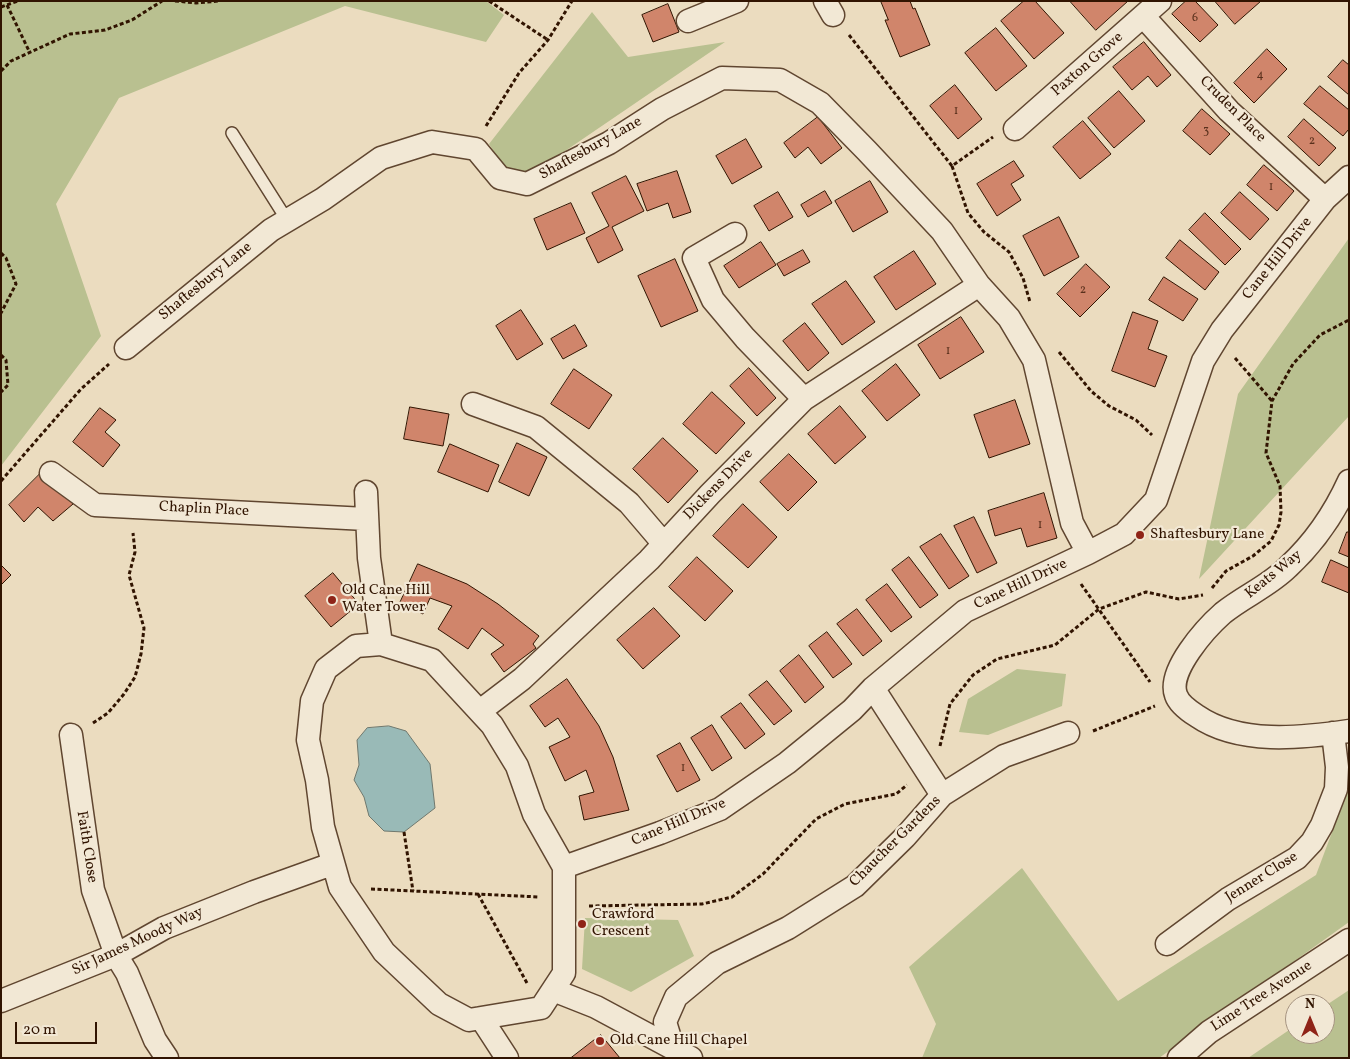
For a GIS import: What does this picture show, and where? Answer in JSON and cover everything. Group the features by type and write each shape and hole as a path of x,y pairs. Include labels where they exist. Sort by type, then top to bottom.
{"street":[{"path":"688,21 737,1"},
{"name":"Paxton Grove","path":"1015,129 1160,1"},
{"name":"Cruden Place","path":"1143,16 1229,111 1325,199"},
{"name":"Shaftesbury Lane","path":"126,348 220,270 287,220 381,158 432,142 476,149 500,178 527,184 609,143 662,109 722,78 780,80 820,103 847,130 942,231 979,285 1009,318 1034,360 1072,524 1088,553"},
{"name":"Cane Hill Drive","path":"564,867 660,834 720,809 787,762 852,710 873,688 965,612 1124,534 1156,500 1203,361 1217,338 1252,290 1325,199 1349,177"},
{"path":"735,234 694,258 713,300 745,338 804,399"},
{"name":"Dickens Drive","path":"480,711 544,660 649,560 710,494 804,399 979,285"},
{"path":"473,404 536,427 629,503 664,544"},
{"name":"Chaplin Place","path":"51,473 95,505 366,519"},
{"name":"Keats Way","path":"1176,696 1174,684 1177,671 1202,635 1224,613 1280,574 1310,546 1330,518 1349,480"},
{"path":"366,492 366,519 380,644"},
{"path":"547,999 564,973 564,867 534,814 517,766 492,725 432,660 380,644 356,646 326,669 312,701 308,740 332,864 340,887 384,952 440,1004 469,1020 547,999 596,1007 682,1053"},
{"path":"873,688 924,770 942,795"},
{"path":"1176,696 1186,709 1202,720 1231,731 1274,736 1341,732"},
{"name":"Jenner Close","path":"1167,944 1228,899 1297,858 1312,842 1322,825 1336,789 1341,732"},
{"name":"Chaucher Gardens","path":"682,1053 665,1022 676,997 718,963 788,928 855,886 905,837 942,795 1004,756 1068,733"},
{"name":"Faith Close","path":"71,735 93,890 116,955 126,973 154,1040 167,1058"},
{"name":"Sir James Moody Way","path":"1,1001 116,955 164,928 254,892 332,864"},
{"name":"Lime Tree Avenue","path":"1179,1058 1209,1032 1349,940"},
{"path":"481,1018 507,1058"}],"lane":[{"path":"232,133 287,220"}],"path":[{"path":"1,7 18,1"},
{"path":"1,71 11,60 70,34 105,30 132,20 162,1"},
{"path":"175,1 196,3 219,1"},
{"path":"489,1 548,40"},
{"path":"476,149 502,98 518,73 548,40 572,1"},
{"path":"7,5 30,53"},
{"path":"829,8 952,166 968,214 984,232 1009,252 1023,278 1031,307"},
{"path":"952,166 990,138 1015,129"},
{"path":"1,253 6,258 16,284 1,313"},
{"path":"340,887 539,897 563,906 702,904 732,897 763,874 816,819 845,804 896,794 924,770 940,745 950,704 973,675 998,659 1055,645 1099,609 1146,592 1179,598 1206,594 1226,571 1253,556 1271,541 1279,525 1281,512 1280,486 1266,454 1272,401 1293,364 1320,335 1349,320"},
{"path":"1217,338 1272,401"},
{"path":"1055,347 1091,391 1109,406 1136,420 1174,450"},
{"path":"1,481 82,389 126,348"},
{"path":"1,355 6,360 8,385 1,392"},
{"path":"71,735 108,713 135,677 141,654 144,628 128,575 135,552 133,506"},
{"path":"1066,564 1151,684 1176,696"},
{"path":"1068,733 1079,736 1143,712 1176,696"},
{"path":"404,832 414,891"},
{"path":"477,894 547,999"}],"green space":[{"path":"1,1 486,1 504,15 486,42 345,6 119,98 56,204 101,336 1,466"},
{"path":"592,12 628,57 725,42 527,177 504,167 489,144"},
{"path":"1349,238 1349,416 1199,579 1238,394"},
{"path":"1017,669 1066,674 1062,706 988,735 959,732 968,699"},
{"path":"1349,787 1349,922 1159,1058 922,1058 936,1024 909,967 1022,868 1118,1001 1316,875"},
{"path":"585,918 678,920 694,956 631,992 582,969"},
{"path":"1349,990 1349,1058 1248,1058 1285,1033 1285,1044 1335,1044 1335,999"}],"water":[{"path":"389,726 406,731 430,764 435,808 404,832 384,831 369,816 364,797 354,780 359,765 357,740 367,728"}],"building":[{"path":"881,1 910,1 913,9 915,8 930,45 900,57 885,20 888,20"},
{"path":"1024,1 1035,1 1064,33 1034,59 1001,21"},
{"path":"1070,1 1128,1 1096,30"},
{"path":"1186,1 1195,1 1218,25 1200,42 1172,14"},
{"path":"1215,1 1261,1 1235,24"},
{"path":"668,4 679,32 653,42 642,15"},
{"path":"996,28 1027,66 996,91 965,53"},
{"path":"1144,42 1171,75 1157,87 1148,76 1132,90 1113,67"},
{"path":"1267,49 1287,69 1254,103 1234,83"},
{"path":"1343,60 1349,65 1349,95 1328,77"},
{"path":"955,85 982,119 958,139 930,106"},
{"path":"1320,86 1349,110 1349,129 1343,136 1304,104"},
{"path":"1119,91 1145,121 1114,148 1088,118"},
{"path":"1202,109 1230,134 1210,155 1183,131"},
{"path":"818,117 842,148 821,164 808,147 795,158 784,143"},
{"path":"1304,119 1336,148 1319,166 1288,137"},
{"path":"1083,121 1111,154 1080,179 1053,147"},
{"path":"746,139 762,167 732,184 716,156"},
{"path":"1014,161 1024,176 1011,184 1021,200 997,216 977,184"},
{"path":"1264,165 1294,191 1277,211 1247,185"},
{"path":"677,171 691,212 673,218 668,203 647,211 637,184"},
{"path":"626,176 644,211 612,227 623,250 598,263 586,238 609,226 592,193"},
{"path":"870,181 888,212 853,232 835,201"},
{"path":"825,191 832,203 808,217 801,205"},
{"path":"778,192 793,217 769,231 754,206"},
{"path":"1240,192 1269,219 1250,240 1221,213"},
{"path":"571,203 585,233 547,250 534,219"},
{"path":"1205,213 1241,249 1225,265 1189,230"},
{"path":"1059,217 1079,257 1044,276 1023,236"},
{"path":"1180,240 1219,272 1205,290 1166,258"},
{"path":"761,242 776,265 739,288 724,266"},
{"path":"803,250 810,262 784,276 777,264"},
{"path":"914,251 936,284 896,310 874,277"},
{"path":"675,259 698,311 661,327 638,276"},
{"path":"1086,264 1110,287 1080,317 1057,294"},
{"path":"1164,277 1198,299 1183,321 1149,300"},
{"path":"846,281 875,322 842,345 812,304"},
{"path":"521,310 543,344 517,360 496,326"},
{"path":"1133,312 1158,321 1148,349 1167,356 1155,387 1112,371"},
{"path":"961,317 984,352 940,379 918,345"},
{"path":"805,323 829,353 808,371 783,341"},
{"path":"575,325 587,346 563,359 551,339"},
{"path":"896,364 920,395 887,421 862,391"},
{"path":"749,368 776,398 757,416 730,386"},
{"path":"574,369 612,395 589,429 551,404"},
{"path":"712,392 745,423 716,454 683,424"},
{"path":"1015,400 1030,444 989,458 974,415"},
{"path":"840,406 866,437 835,464 808,434"},
{"path":"410,407 449,414 443,446 404,439"},
{"path":"100,408 116,420 105,432 120,445 103,467 73,442"},
{"path":"663,438 698,471 668,503 633,469"},
{"path":"517,443 547,457 529,496 499,482"},
{"path":"450,444 499,465 488,492 438,472"},
{"path":"789,454 817,482 788,511 760,482"},
{"path":"41,473 73,504 53,521 38,507 24,522 9,505"},
{"path":"1044,493 1057,538 1027,547 1021,528 995,536 988,511"},
{"path":"743,504 777,537 748,568 713,536"},
{"path":"974,517 997,563 977,573 954,526"},
{"path":"1347,532 1349,532 1349,557 1339,553"},
{"path":"941,534 969,576 949,589 920,547"},
{"path":"697,557 733,591 705,621 669,587"},
{"path":"909,557 938,595 920,608 892,570"},
{"path":"1331,560 1349,568 1349,593 1322,582"},
{"path":"418,564 467,584 498,604 539,636 533,644 536,648 504,672 491,654 504,645 482,628 468,649 438,629 452,606 430,598 423,614 400,603"},
{"path":"1,565 11,575 1,585"},
{"name":"Old Cane Hill Water Tower","path":"333,573 359,604 331,627 305,596"},
{"path":"887,584 912,617 891,632 866,600"},
{"path":"654,608 680,636 643,669 617,640"},
{"path":"857,609 882,641 863,656 837,624"},
{"path":"827,632 852,664 833,678 809,646"},
{"path":"799,655 824,687 805,703 780,671"},
{"path":"567,679 599,726 613,757 629,810 584,820 579,796 594,792 586,770 565,781 549,747 570,737 558,718 545,727 530,706"},
{"path":"767,681 792,711 774,725 749,695"},
{"path":"741,703 765,734 745,749 721,717"},
{"path":"712,725 732,758 712,771 691,738"},
{"path":"680,743 700,780 677,792 657,756"},
{"name":"Old Cane Hill Chapel","path":"601,1035 620,1058 571,1058"}],"place":[{"name":"Shaftesbury Lane","path":"1140,535"},
{"name":"Old Cane Hill Water Tower","path":"332,600"},
{"name":"Crawford Crescent","path":"582,924"},
{"name":"Old Cane Hill Chapel","path":"600,1041"}]}
